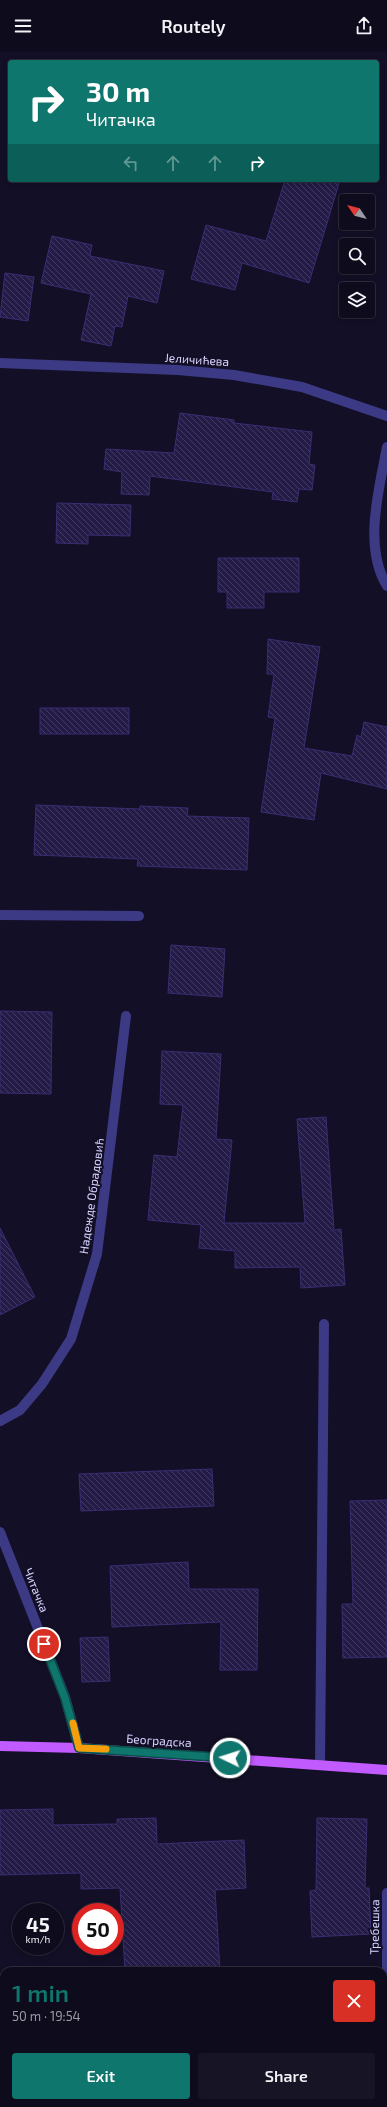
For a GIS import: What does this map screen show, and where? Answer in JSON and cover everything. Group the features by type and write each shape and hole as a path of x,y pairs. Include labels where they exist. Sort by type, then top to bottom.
{"main road":[{"name":"Београдска","path":"0,1746 79,1748 387,1770"}],"street":[{"name":"Јеличићева","path":"0,363 178,370 234,375 302,387 387,416"},
{"path":"387,448 376,504 374,542 382,578 387,586"},
{"path":"0,915 139,916"},
{"name":"Надежде Обрадовић","path":"0,1421 20,1410 42,1384 71,1339 95,1261 126,1016"},
{"path":"320,1765 324,1324"},
{"name":"Читачка","path":"0,1532 65,1698 79,1748"},
{"name":"Требешка","path":"387,1893 387,2058"}],"building":[{"path":"284,182 339,182 309,283 242,263 235,290 191,279 206,225 266,241"},
{"path":"52,236 92,245 90,256 164,271 157,303 128,296 122,327 115,326 111,346 81,340 91,294 41,283"},
{"path":"5,273 34,277 28,321 0,317"},
{"path":"180,413 234,420 234,423 312,432 309,464 315,465 312,490 299,489 297,502 272,499 273,492 150,476 149,495 121,494 122,472 104,469 106,449 174,453"},
{"path":"57,503 131,505 130,536 88,535 88,544 56,543"},
{"path":"218,558 299,558 299,592 264,592 264,608 227,608 227,592 218,592"},
{"path":"268,639 320,647 304,748 352,756 357,735 361,737 364,722 387,727 387,789 321,773 314,820 261,812 275,718 268,717 274,674 267,674"},
{"path":"40,708 129,708 129,734 40,734"},
{"path":"36,805 140,809 140,806 188,808 187,816 249,818 247,870 137,866 138,859 34,855"},
{"path":"171,945 225,949 222,997 168,993"},
{"path":"0,1011 52,1012 51,1094 0,1093"},
{"path":"162,1051 221,1054 216,1139 232,1140 224,1223 305,1223 297,1119 326,1117 334,1230 341,1229 345,1285 301,1288 300,1267 235,1268 235,1251 199,1248 201,1225 148,1220 154,1155 177,1157 183,1105 160,1104"},
{"path":"0,1228 35,1297 0,1315"},
{"path":"212,1469 214,1506 81,1511 79,1474"},
{"path":"387,1500 387,1657 343,1658 342,1604 353,1604 350,1501"},
{"path":"188,1562 189,1589 258,1589 257,1670 220,1670 221,1622 112,1627 110,1566"},
{"path":"108,1637 110,1681 82,1682 80,1638"},
{"path":"53,1809 53,1825 117,1824 117,1819 156,1818 157,1844 244,1840 246,1888 215,1890 220,1967 125,1967 124,1903 121,1903 120,1888 81,1889 81,1873 0,1875 0,1810"},
{"path":"317,1818 367,1819 365,1888 369,1888 371,1934 312,1937 310,1891 316,1890"}],"slow traffic":[{"path":"73,1723 79,1748 106,1749"}],"route":[{"path":"44,1644 65,1698 79,1748 230,1758"}]}
